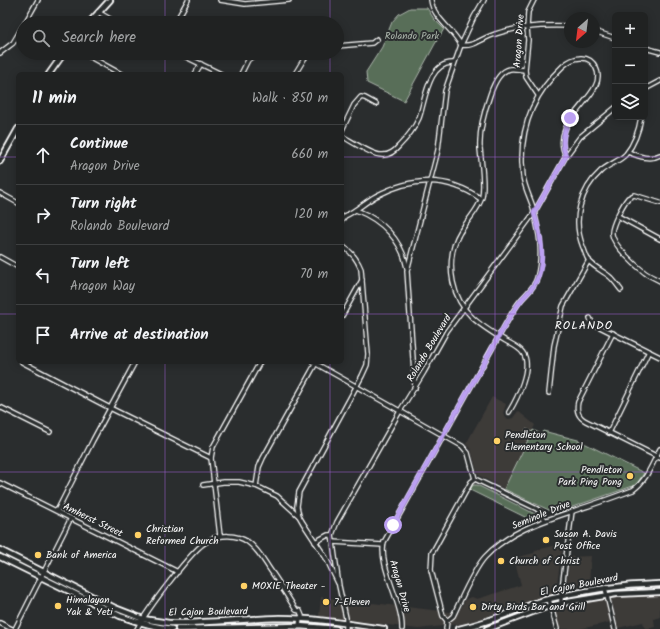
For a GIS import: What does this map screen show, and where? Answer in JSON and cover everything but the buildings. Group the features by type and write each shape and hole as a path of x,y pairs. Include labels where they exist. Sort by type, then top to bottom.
{"main road":[{"path":"95,16 110,0"},
{"path":"50,72 58,60"},
{"path":"0,161 16,133"},
{"name":"El Cajon Boulevard","path":"0,550 115,608 143,619 174,623 281,618 346,623 384,629"},
{"name":"El Cajon Boulevard","path":"0,557 120,616 140,624 157,628 173,629"},
{"name":"El Cajon Boulevard","path":"459,629 479,624 560,596 629,585 660,584"},
{"name":"El Cajon Boulevard","path":"487,629 551,606 630,592 660,592"},
{"path":"173,629 174,623"},
{"name":"El Cajon Boulevard","path":"178,629 299,626 336,629"}],"street":[{"path":"29,16 38,0"},
{"path":"179,16 188,0"},
{"path":"220,0 245,2 289,0"},
{"path":"431,0 434,10 457,37 461,45"},
{"path":"407,271 438,150 445,91 461,45 484,0"},
{"name":"Aragon Drive","path":"534,0 528,12 528,40 525,70 526,78 538,96"},
{"path":"98,12 105,16"},
{"path":"461,45 470,45 499,33 544,26 564,26"},
{"path":"600,33 612,37"},
{"path":"0,53 13,43 16,38"},
{"path":"344,45 372,43 377,39"},
{"path":"648,49 660,52"},
{"path":"333,542 383,545 498,337 521,301 537,280 540,264 541,244 534,213 523,180 522,152 524,128 538,96 560,69 572,59 584,58 596,67 598,82 570,118 566,127 563,145 566,156"},
{"path":"96,60 117,72"},
{"path":"193,60 217,72"},
{"path":"241,72 248,60"},
{"path":"296,72 303,60"},
{"path":"344,137 376,154 386,155 392,153 413,130 419,117 427,87 433,76 443,65 454,63"},
{"path":"196,72 201,64"},
{"path":"509,412 520,392 525,372 526,360 521,350 479,325 464,308 456,293 451,268 452,256 459,234 465,224 475,213 483,193 480,147 484,111 493,88 502,73 509,69 525,70"},
{"path":"648,87 660,81"},
{"path":"344,126 354,105 361,97 376,104"},
{"name":"Rolando Boulevard","path":"332,535 337,522 447,331 534,213 566,156 580,137 612,110"},
{"path":"621,290 609,276 589,260 582,245 578,228 579,210 582,199 590,183 597,174 606,166 622,158 628,152 637,135 640,120"},
{"path":"628,152 646,158 652,158 660,155"},
{"path":"344,217 389,190 410,184 430,181 459,186 481,199"},
{"path":"0,193 16,202"},
{"path":"660,203 634,195 631,196 626,200 612,230 613,239 637,266 645,273 660,281"},
{"path":"356,210 377,220 391,233 401,249 405,261 407,271 414,388"},
{"path":"618,216 660,240"},
{"path":"299,516 297,506 299,492 357,387 366,365 368,354 361,269 357,260 347,248 344,247"},
{"path":"0,257 16,266"},
{"path":"549,392 554,346 563,306 589,260"},
{"path":"344,312 362,279"},
{"path":"590,318 592,323 660,357"},
{"path":"613,333 578,402 578,413 584,420 658,457"},
{"path":"609,433 649,351"},
{"path":"26,364 211,458"},
{"path":"57,511 134,364"},
{"path":"220,536 211,458 213,447 259,364"},
{"path":"256,486 259,467 263,458 314,364"},
{"path":"317,364 467,450 475,478 537,510 545,520"},
{"path":"0,407 50,432"},
{"name":"Seminole Drive","path":"447,621 453,616 484,558 508,537 545,520 633,490 646,479 658,457 660,449"},
{"path":"446,629 447,621 442,616 431,570 432,552 471,482 475,478"},
{"path":"203,485 233,482 256,486 277,496 299,516 326,558 339,586"},
{"name":"Amherst Street","path":"0,483 178,572"},
{"path":"561,604 560,596 572,511"},
{"path":"15,629 71,518"},
{"path":"315,542 328,535 332,535 339,586 346,618 346,629"},
{"path":"137,629 178,572 197,549 206,541 220,536 239,538 248,542 255,548 296,610 297,616 300,619 299,626"},
{"name":"Aragon Drive","path":"383,545 383,555 397,602 402,629"},
{"path":"605,588 616,629"},
{"path":"549,599 557,629"},
{"path":"0,623 12,629"}],"shaded area":[{"name":"Pendleton Elementary School","path":"492,397 506,404 503,413 506,418 513,418 518,411 535,425 504,489 478,475 471,450 466,444"},
{"path":"562,544 556,590 552,594 468,623 418,629 319,616 321,597 458,613 466,599 472,597 477,599 521,585 514,558 534,553 536,550"},
{"path":"591,556 589,585 570,589 567,587 569,557"},
{"path":"633,595 660,595 660,617 654,619 655,627 645,629 643,622 618,628 611,598"},
{"path":"606,599 611,622 580,629 559,629 555,610 556,608 576,602"}],"green space":[{"name":"Rolando Park","path":"410,8 427,8 434,19 444,29 404,101 367,83 366,72 382,47 392,22 399,14"},
{"path":"526,429 532,432 533,430 541,434 543,431 578,440 644,473 637,484 633,486 555,513 504,489 528,440 523,438"},
{"path":"473,485 477,485 535,514 536,520 533,521 470,490"}],"place":[{"name":"Pendleton Elementary School","path":"497,441"},
{"name":"Pendleton Park Ping Pong","path":"630,476"},
{"name":"Christian Reformed Church","path":"138,535"},
{"name":"Susan A. Davis Post Office","path":"546,540"},
{"name":"Bank of America","path":"38,555"},
{"name":"Church of Christ","path":"501,561"},
{"name":"MOXIE Theater -","path":"244,586"},
{"name":"7-Eleven","path":"326,602"},
{"name":"Himalayan Yak & Yeti","path":"58,606"},
{"name":"Dirty Birds Bar and Grill","path":"473,607"}],"district":[{"name":"ROLANDO","path":"584,325"}],"route":[{"path":"393,525 508,320 537,280 540,264 541,244 534,213 566,156 564,152 563,138 570,118"}]}
